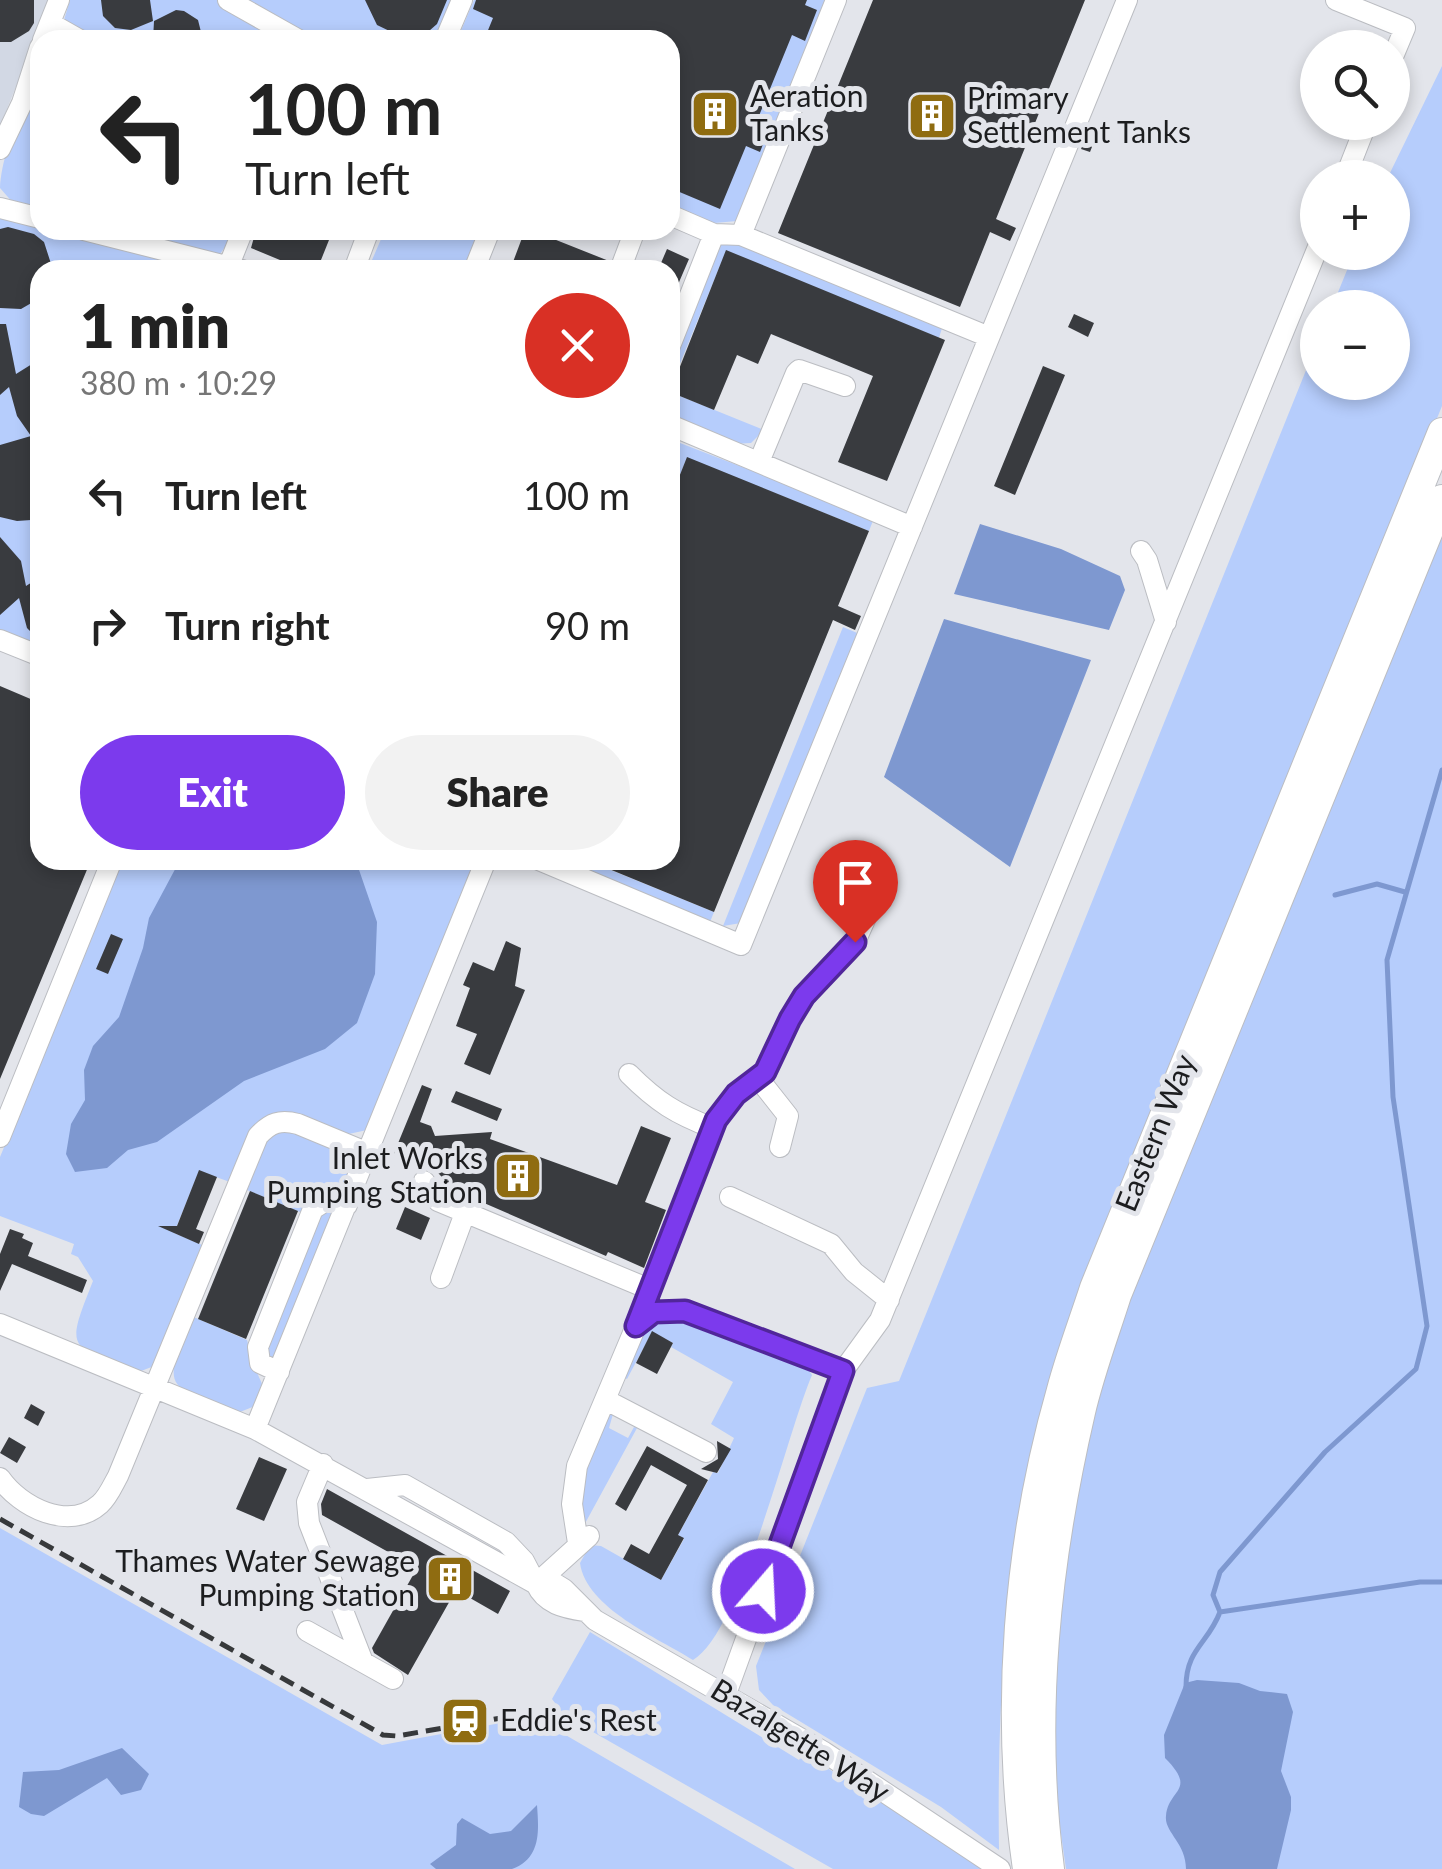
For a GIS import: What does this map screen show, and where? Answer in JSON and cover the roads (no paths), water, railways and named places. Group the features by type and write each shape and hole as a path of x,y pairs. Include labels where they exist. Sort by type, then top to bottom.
{"main road":[{"name":"Eastern Way","path":"1050,1869 1040,1722 1043,1627 1058,1522 1082,1408 1155,1170 1442,432"},
{"name":"Eastern Way","path":"1027,1869 1016,1739 1018,1641 1030,1532 1061,1390 1094,1288 1155,1170 1442,499"}],"street":[{"path":"46,30 59,0"},
{"path":"228,0 281,30"},
{"path":"449,30 462,0"},
{"path":"741,235 836,0"},
{"path":"563,870 741,945 1127,0"},
{"path":"1336,0 1404,30"},
{"path":"0,149 30,106"},
{"path":"0,208 30,216"},
{"path":"680,219 714,234 741,235 989,337"},
{"path":"680,321 714,234"},
{"path":"122,240 197,260"},
{"path":"726,1694 843,1371 880,1320 889,1300 1309,270"},
{"path":"759,462 799,370 845,386"},
{"path":"680,430 912,527"},
{"path":"1141,552 1166,622"},
{"path":"0,640 30,652"},
{"path":"0,1136 108,870"},
{"path":"256,1430 482,870"},
{"path":"536,1584 584,1539 572,1504 577,1466 713,1128 723,1110 765,1072 804,996 855,942 872,904"},
{"path":"629,1074 676,1114 713,1128"},
{"path":"758,1078 788,1116 780,1147"},
{"path":"0,1478 17,1498 43,1512 74,1516 104,1502 258,1136 266,1127 286,1121 298,1124 368,1153"},
{"path":"424,1181 438,1201 649,1289"},
{"path":"730,1198 831,1244 854,1272 889,1300"},
{"path":"279,1372 260,1363 258,1347 306,1226 320,1203 334,1200 347,1205"},
{"path":"441,1278 465,1212"},
{"path":"636,1326 654,1312 685,1311 843,1371"},
{"name":"Bazalgette Way","path":"0,1324 256,1430 323,1464 536,1584 547,1600 590,1616 824,1752 1000,1869"},
{"path":"606,1400 706,1452"},
{"path":"323,1464 307,1502 309,1523 363,1662"},
{"path":"306,1630 393,1679"}],"waterway":[{"path":"1186,1687 1194,1655 1220,1612 1213,1595 1220,1572 1325,1452 1416,1369 1427,1326 1393,1097 1387,960 1442,770"},
{"path":"1335,895 1377,884 1405,892"},
{"path":"1220,1612 1442,1582"}],"railway":[{"path":"0,1519 383,1735 397,1736 536,1712"}],"place":[{"name":"Aeration Tanks","path":"715,114"},
{"name":"Primary Settlement Tanks","path":"932,116"},
{"name":"Inlet Works Pumping Station","path":"518,1176"},
{"name":"Thames Water Sewage Pumping Station","path":"450,1579"},
{"name":"Eddie's Rest","path":"465,1721"}]}
